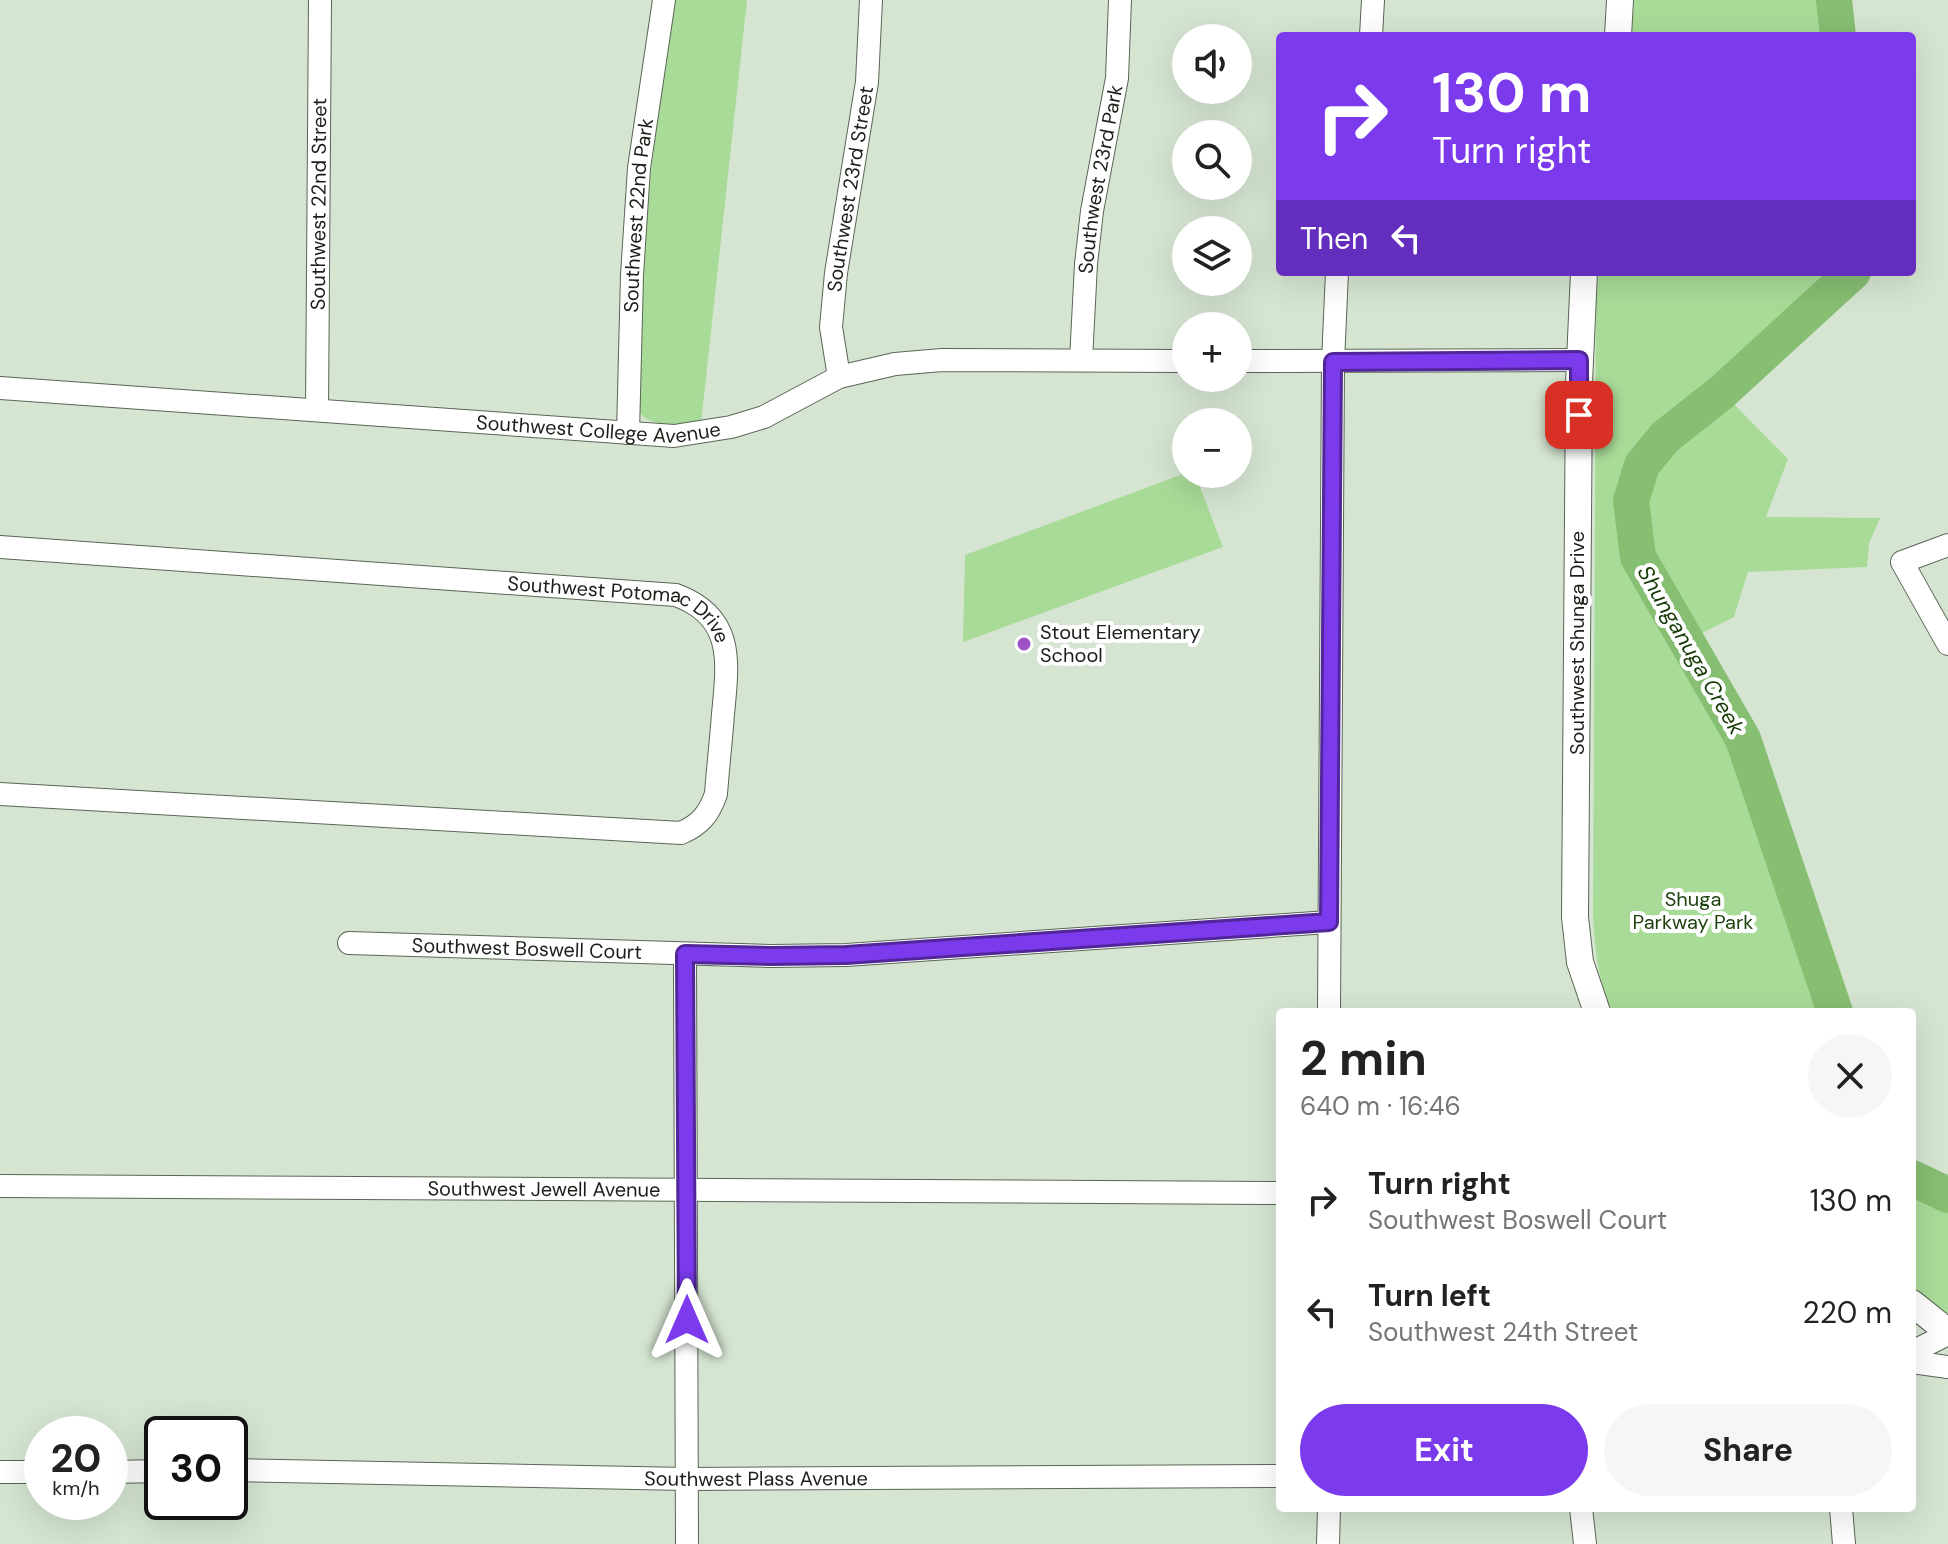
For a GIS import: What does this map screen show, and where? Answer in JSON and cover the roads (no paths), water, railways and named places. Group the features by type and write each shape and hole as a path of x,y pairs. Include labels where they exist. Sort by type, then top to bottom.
{"street":[{"name":"Southwest 22nd Street","path":"317,410 320,0"},
{"name":"Southwest 22nd Park","path":"628,433 632,275 639,168 664,0"},
{"name":"Southwest 23rd Street","path":"839,377 831,327 834,286 855,141 867,82 871,0"},
{"name":"Southwest 23rd Park","path":"1081,360 1087,251 1117,78 1120,0"},
{"path":"1371,32 1373,0"},
{"path":"1618,32 1620,0"},
{"path":"1329,1008 1333,362 1337,276"},
{"name":"Southwest Shunga Drive","path":"1584,276 1579,360 1575,917 1580,962 1596,1008"},
{"path":"1252,361 1579,360"},
{"name":"Southwest College Avenue","path":"0,388 674,436 731,427 764,417 839,377 918,361 1172,361"},
{"path":"1948,545 1902,562 1948,644"},
{"name":"Southwest Potomac Drive","path":"0,547 676,595 696,604 713,620 724,641 728,668 716,794 710,811 702,820 681,833 0,794"},
{"name":"Southwest Boswell Court","path":"349,943 685,954 846,955 1329,922"},
{"path":"685,954 687,1544"},
{"name":"Southwest Jewell Avenue","path":"0,1186 1276,1193"},
{"path":"1916,1306 1948,1333 1916,1350"},
{"path":"1916,1363 1948,1367"},
{"name":"Southwest Plass Avenue","path":"248,1470 687,1479 1276,1476"},
{"path":"0,1472 24,1472"},
{"path":"1328,1544 1329,1512"},
{"path":"1581,1512 1585,1544"},
{"path":"1841,1512 1844,1544"}],"waterway":[{"name":"Shunganuga Creek","path":"1834,0 1838,32"},
{"name":"Shunganuga Creek","path":"1834,1008 1743,739 1638,557 1631,501 1642,465 1665,437 1722,392 1849,276"},
{"name":"Shunganuga Creek","path":"1916,1180 1948,1195"}],"place":[{"name":"Stout Elementary School","path":"1024,644"}],"park label":[{"name":"Shuga Parkway Park","path":"1693,910"}]}
